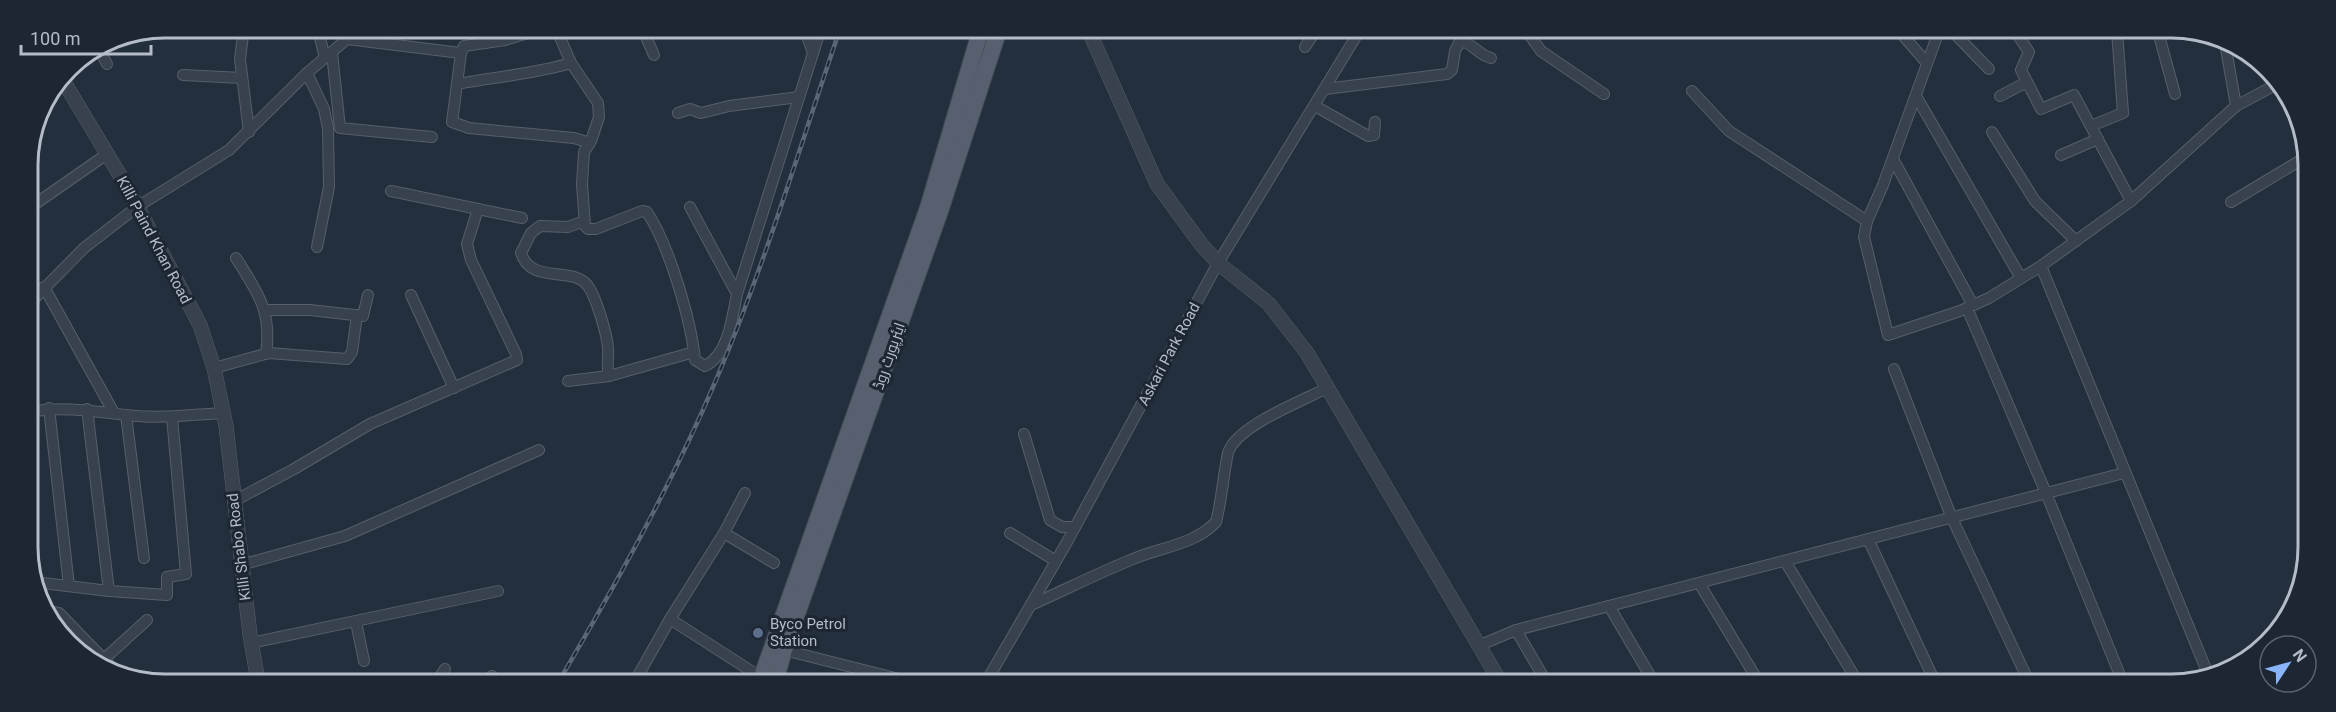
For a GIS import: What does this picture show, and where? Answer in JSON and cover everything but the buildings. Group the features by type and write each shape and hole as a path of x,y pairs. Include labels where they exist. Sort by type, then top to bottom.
{"main road":[{"name":"ایئرپورٹ روڈ","path":"768,674 928,208 978,38"},
{"name":"ایئرپورٹ روڈ","path":"770,674 784,650 936,222 996,38"}],"street":[{"path":"243,38 240,59 249,132"},
{"path":"321,38 328,55 340,128 432,137"},
{"path":"512,38 464,46 461,53 452,122 469,128 574,138 590,143"},
{"path":"560,38 571,63 598,103 599,117 590,143 584,152 582,184 585,226 588,229 596,229 642,211 647,212 672,266 695,360 705,366 713,362 727,338 737,294 818,38"},
{"path":"646,38 654,55"},
{"path":"808,38 813,53"},
{"path":"1092,38 1157,184 1201,244 1218,263 1269,304 1307,353 1495,674"},
{"path":"1305,47 1311,38"},
{"name":"Askari Park Road","path":"991,674 1075,527 1218,263 1355,38"},
{"path":"1532,38 1541,51 1604,94"},
{"path":"1905,38 1926,62"},
{"path":"1936,38 1893,159 1867,221 1864,237 1888,335 1972,310 2041,266 2131,201 2236,106 2272,87"},
{"path":"1959,38 1989,69"},
{"path":"2019,38 2030,52 2021,66 2043,110 2074,95 2131,201"},
{"path":"2091,126 2123,112 2117,38"},
{"path":"2160,38 2175,94"},
{"path":"38,294 84,248 137,207 229,150 307,73 347,39 461,53"},
{"path":"1324,89 1447,74 1452,70 1455,51 1459,43 1465,42 1473,45 1483,56 1491,58"},
{"path":"2226,50 2236,106"},
{"path":"102,54 107,64"},
{"path":"457,84 513,73 543,70 571,63"},
{"path":"307,73 324,109 328,128 330,188 317,248"},
{"path":"183,75 242,78"},
{"path":"2000,96 2027,82"},
{"name":"Killi Paind Khan Road","path":"66,85 137,207 200,325 214,368 223,413"},
{"path":"1692,91 1729,131 1867,221"},
{"path":"1916,96 2021,278"},
{"path":"678,113 690,109 701,113 729,106 799,97"},
{"path":"1315,106 1368,136 1374,135 1375,122"},
{"path":"1992,132 2035,201 2076,241"},
{"path":"2061,155 2098,139"},
{"path":"38,202 107,154"},
{"path":"1893,159 1972,310 2120,674"},
{"path":"2231,202 2298,162"},
{"path":"391,191 522,218"},
{"path":"690,207 737,294"},
{"path":"234,501 370,424 517,360 471,260 467,244 478,208"},
{"path":"584,220 568,227 540,226 531,233 521,252 523,261 534,270 582,281 588,286 604,325 609,376"},
{"path":"236,258 266,310 269,332 266,354"},
{"path":"2041,266 2206,669"},
{"path":"44,287 114,413"},
{"path":"266,310 310,310 363,315 368,295"},
{"path":"411,295 454,388"},
{"path":"214,368 266,354 348,359 352,352 357,315"},
{"path":"568,381 609,376 694,351"},
{"path":"1894,369 1951,516 2025,674"},
{"path":"1031,605 1134,558 1190,541 1209,530 1216,522 1229,451 1239,437 1256,424 1327,388"},
{"path":"38,410 49,408 87,410 126,416 172,417 223,413"},
{"path":"49,408 69,586"},
{"path":"87,410 109,591"},
{"name":"Killi Shabo Road","path":"223,413 257,674"},
{"path":"126,416 144,558"},
{"path":"43,583 167,595 167,577 186,574 172,417"},
{"path":"1024,434 1050,520 1062,527 1075,527"},
{"path":"241,565 345,536 539,450"},
{"path":"1478,646 1516,630 2124,473"},
{"path":"640,674 670,619 724,533 745,493"},
{"path":"724,533 774,563"},
{"path":"1010,533 1056,561"},
{"path":"1868,539 1931,674"},
{"path":"1785,561 1853,674"},
{"path":"1699,583 1754,674"},
{"path":"251,644 498,591"},
{"path":"1609,606 1649,674"},
{"path":"56,612 97,654"},
{"path":"670,619 755,674"},
{"path":"101,657 147,620"},
{"path":"356,622 364,661"},
{"path":"1516,630 1542,674"},
{"path":"784,650 879,674"},
{"path":"442,674 445,669"}],"railway":[{"path":"563,674 642,533 681,457 716,380 766,249 837,38"}],"place":[{"name":"Byco Petrol Station","path":"758,633"}]}
